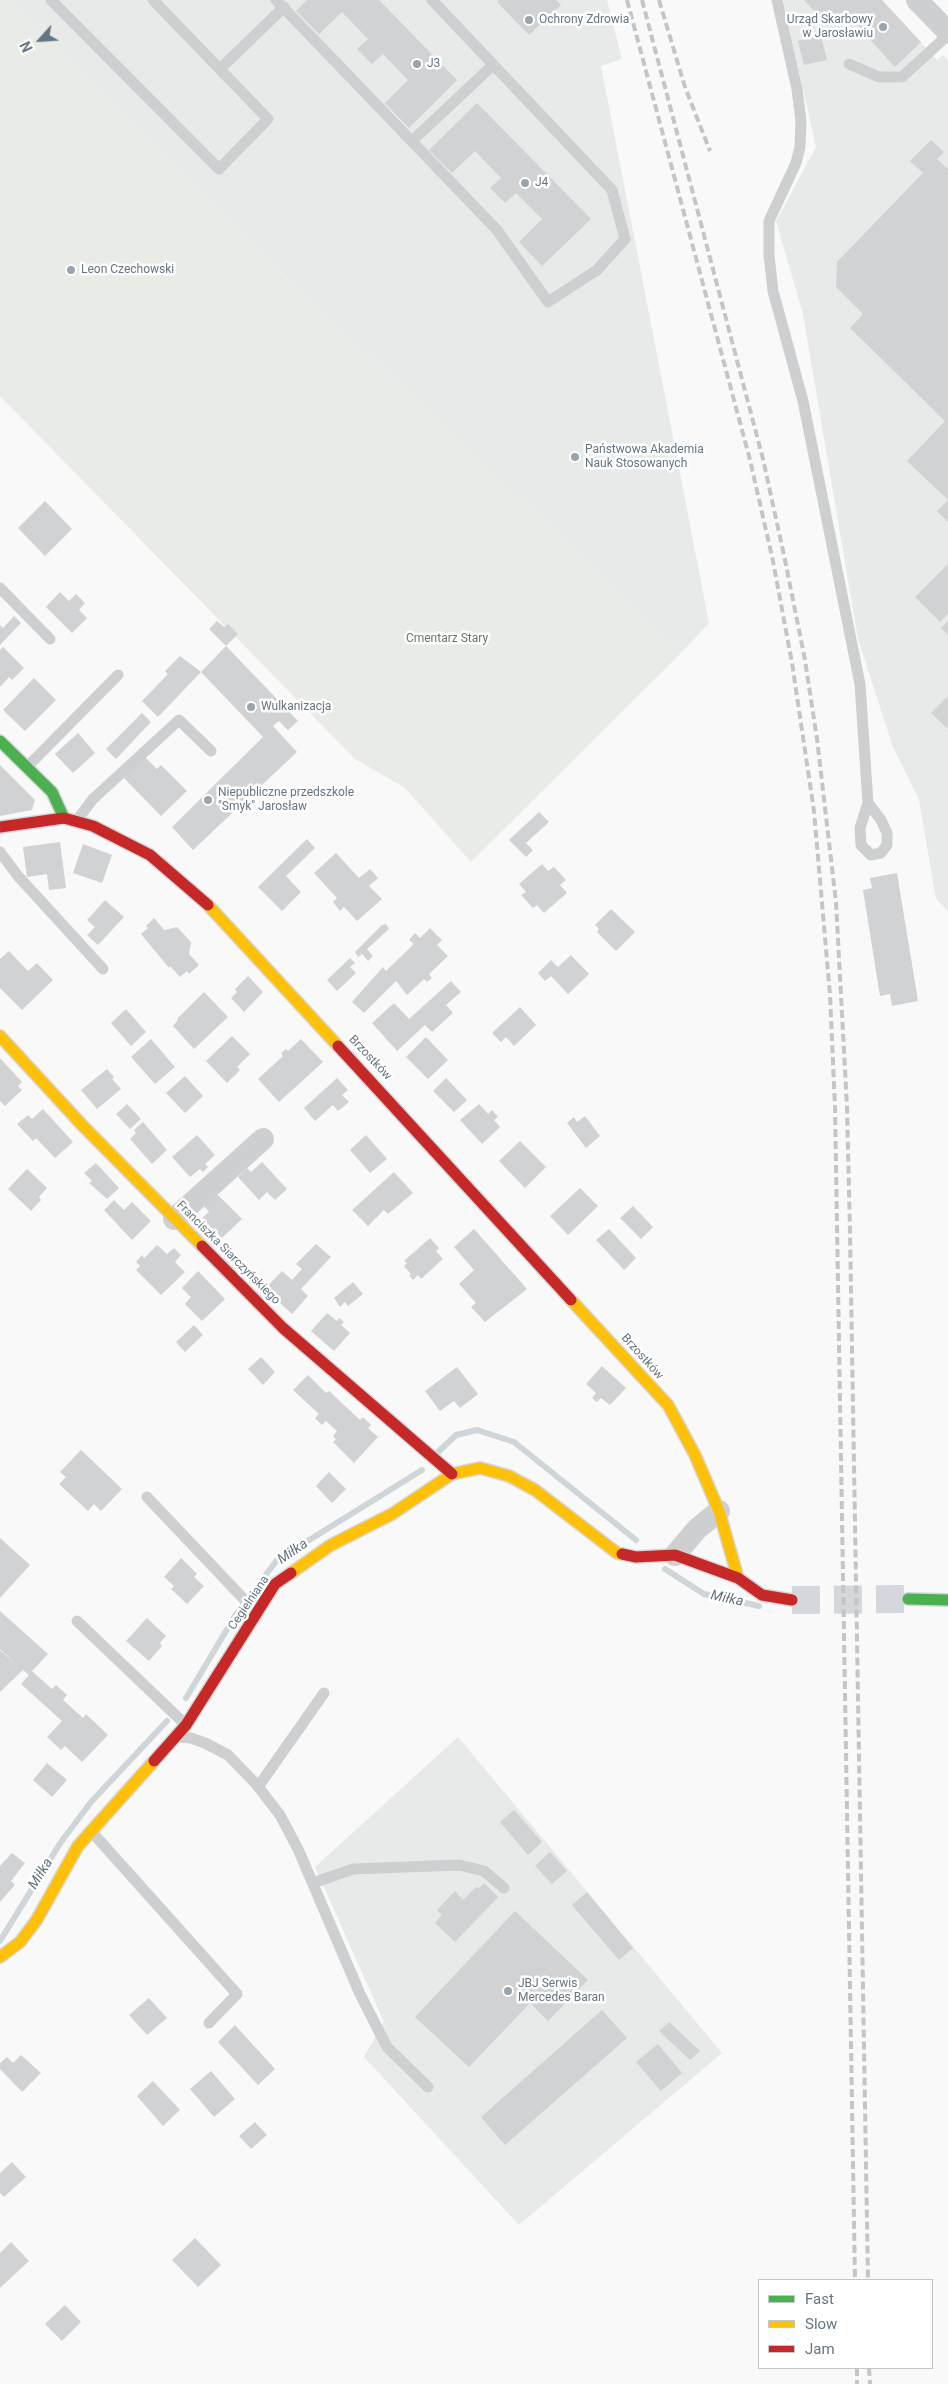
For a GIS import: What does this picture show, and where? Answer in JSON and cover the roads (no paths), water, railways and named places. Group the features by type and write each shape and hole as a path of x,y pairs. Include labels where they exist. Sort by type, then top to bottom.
{"street":[{"path":"917,0 948,34"},
{"path":"0,741 52,792 64,818"},
{"name":"Brzostków","path":"0,827 64,818 77,820 119,837 150,855 205,901 668,1405 695,1455 719,1511 738,1578"},
{"name":"Franciszka Siarczyńskiego","path":"0,1036 82,1126 283,1328 452,1474"},
{"path":"174,1219 263,1139"},
{"name":"Cegielniana","path":"0,1957 20,1942 36,1921 78,1846 178,1737 254,1610 275,1584 331,1545 392,1514 452,1474 480,1468 509,1476 535,1490 617,1553 636,1557 675,1555 738,1578 762,1595 792,1600"},
{"path":"675,1555 698,1529 719,1511"},
{"path":"908,1599 948,1600"}],"lane":[{"path":"51,0 219,168 268,119 153,0"},
{"path":"220,69 282,3 497,230 548,302 596,270 625,239 612,190 432,0"},
{"path":"777,0 797,90 801,121 800,147 796,163 769,221 769,255 773,291 803,401 860,684 868,803"},
{"path":"849,64 878,77 902,77 948,34"},
{"path":"412,141 493,65"},
{"path":"0,588 50,639"},
{"path":"27,768 118,675"},
{"path":"77,820 93,799 179,720 211,751"},
{"path":"0,852 18,876 102,970"},
{"path":"147,1497 254,1610"},
{"path":"77,1621 186,1726"},
{"path":"258,1787 324,1693"},
{"path":"178,1737 191,1738 215,1746 228,1755 258,1787 287,1828 313,1883 360,1994 387,2047 428,2087"},
{"path":"91,1831 237,1994 209,2023"},
{"path":"313,1883 354,1870 459,1865 484,1871 504,1888"}],"waterway":[{"name":"Miłka","path":"437,1453 456,1435 477,1430 514,1442 636,1540"},
{"name":"Miłka","path":"186,1698 235,1616 277,1560 422,1470"},
{"name":"Miłka","path":"665,1569 704,1594 759,1606"},
{"name":"Miłka","path":"0,1941 61,1842 91,1802 167,1721"}],"tunnel":[{"path":"792,1600 908,1599"}],"railway":[{"path":"627,0 750,460 773,561 792,663 814,811 830,995 835,1107 855,2279"},
{"path":"642,0 763,459 785,560 805,660 817,739 836,902 847,1107 850,1232 868,2279"},
{"path":"659,0 685,87 710,151"},
{"path":"857,2369 857,2384"},
{"path":"869,2369 870,2384"}],"place":[{"name":"Ochrony Zdrowia","path":"529,20"},
{"name":"Urząd Skarbowy w Jarosławiu","path":"883,27"},
{"name":"J3","path":"417,64"},
{"name":"J4","path":"525,183"},
{"name":"Leon Czechowski","path":"71,270"},
{"name":"Państwowa Akademia Nauk Stosowanych","path":"575,457"},
{"name":"Wulkanizacja","path":"251,707"},
{"name":"Niepubliczne przedszkole \"Smyk\" Jarosław","path":"208,800"},
{"name":"JBJ Serwis Mercedes Baran","path":"508,1991"}],"park label":[{"name":"Cmentarz Stary","path":"447,639"}]}
